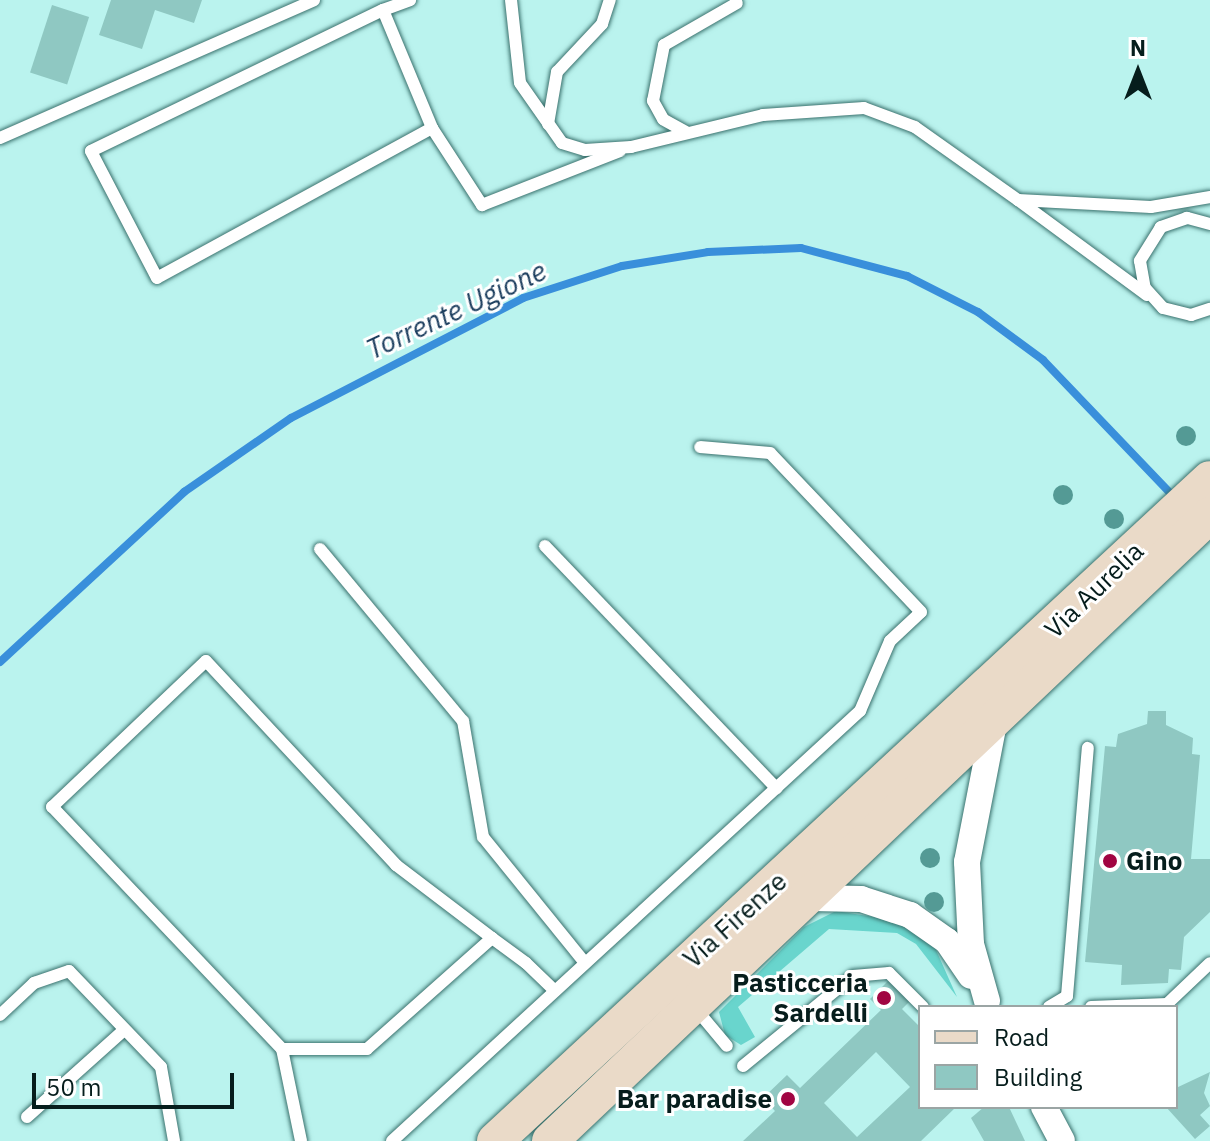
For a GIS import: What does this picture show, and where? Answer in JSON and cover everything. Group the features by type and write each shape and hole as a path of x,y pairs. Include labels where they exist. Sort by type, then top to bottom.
{"main road":[{"name":"Via Aurelia","path":"985,712 1210,479"},
{"name":"Via Aurelia","path":"985,712 1141,582 1210,515"},
{"name":"Via Firenze","path":"550,1141 812,898 985,712"},
{"name":"Via Firenze","path":"495,1141 985,712"}],"street":[{"path":"985,712 967,862 971,944 988,1004"},
{"path":"812,898 861,899 930,926 988,1004"},
{"path":"1045,1109 1062,1141"}],"lane":[{"path":"0,138 314,0"},
{"path":"410,0 383,10 91,151 157,278 432,128"},
{"path":"511,0 520,83 562,143 585,150 631,147"},
{"path":"548,124 557,72 602,24 610,0"},
{"path":"686,132 663,119 653,101 664,45 737,3"},
{"path":"383,10 432,128 482,205 631,147 686,132 763,115 864,108 915,127 1176,314 1210,309"},
{"path":"1018,200 1151,207 1210,197"},
{"path":"1153,299 1140,261 1151,236 1173,221 1210,224"},
{"path":"392,1141 860,711 890,641 921,612 770,453 700,447"},
{"path":"545,546 776,788"},
{"path":"320,549 463,721 483,837 585,963"},
{"path":"301,1141 282,1049 52,807 206,661 396,865 492,938 555,991"},
{"path":"1067,996 1088,748"},
{"path":"282,1049 367,1049 492,938"},
{"path":"1141,1005 1167,1004 1210,963"},
{"path":"0,1015 34,983 69,971 161,1067 174,1141"},
{"path":"743,1066 853,976 889,973 921,1005"},
{"path":"1052,1005 1067,996"},
{"path":"1067,996 1085,1005"},
{"path":"695,1008 727,1046"},
{"path":"27,1117 124,1030"}],"shaded area":[{"path":"836,911 900,921 932,941 957,997 916,944 897,933 829,929 738,1007 755,1037 741,1045 725,1035 719,1012 804,927"}],"building":[{"path":"111,0 202,0 194,23 155,10 142,49 99,35"},
{"path":"52,5 89,17 67,85 30,73"},
{"path":"1148,711 1166,711 1166,725 1193,738 1192,754 1200,755 1191,859 1210,859 1210,912 1184,937 1181,970 1169,969 1168,983 1121,985 1122,965 1085,962 1105,746 1116,747 1118,734 1147,724"},
{"path":"891,978 912,999 902,1009 918,1025 918,1109 954,1109 921,1141 743,1141 775,1111 763,1098 787,1075 800,1088 881,1010 870,999","holes":["876,1052 910,1087 857,1137 824,1103"]},
{"path":"1210,1072 1204,1093 1210,1106 1200,1115 1210,1126 1195,1139 1168,1109 1178,1109 1178,1087"},
{"path":"982,1109 1010,1109 1025,1141 984,1141 971,1118"}],"waterway":[{"name":"Torrente Ugione","path":"0,662 184,492 291,418 523,298 622,266 708,252 801,248 907,276 978,312 1043,360 1176,499"}],"place":[{"name":"Gino","path":"1110,861"},
{"name":"Pasticceria Sardelli","path":"884,998"},
{"name":"Bar paradise","path":"788,1099"}]}
